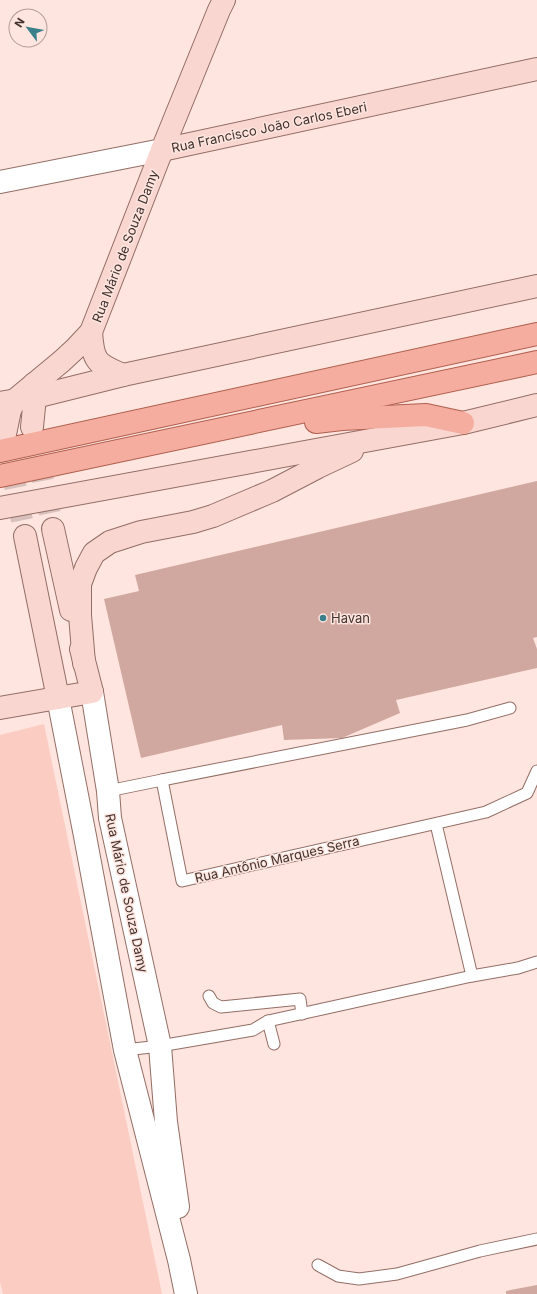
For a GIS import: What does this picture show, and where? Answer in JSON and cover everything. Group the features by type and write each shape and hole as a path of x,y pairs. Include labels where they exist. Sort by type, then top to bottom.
{"main road":[{"name":"Rua Mário de Souza Damy","path":"2,442 10,410 21,396 76,348 91,332 162,150 224,0"},
{"name":"Rua Francisco João Carlos Eberi","path":"162,150 537,69"},
{"path":"32,427 21,396 537,286"},
{"path":"91,332 92,348 96,359 104,367 123,375"},
{"path":"2,442 537,334"},
{"path":"0,476 537,362"},
{"path":"84,663 80,615 80,584 94,553 110,542 141,532 193,522 213,516 272,491 355,450 395,438 537,405"},
{"path":"132,449 342,419 426,415 463,423"},
{"path":"0,508 463,423"},
{"name":"Rua Mário de Souza Damy","path":"53,529 92,692"},
{"name":"Rua Mário de Souza Damy","path":"25,536 58,698"},
{"path":"0,708 92,692"}],"street":[{"name":"Rua Francisco João Carlos Eberi","path":"0,182 162,150"},
{"name":"Rua Mário de Souza Damy","path":"92,692 108,791 110,818 160,1046 166,1122 181,1225 179,1260"},
{"name":"Rua Mário de Souza Damy","path":"58,698 125,1050 179,1260 186,1294"},
{"path":"85,836 108,791"}],"lane":[{"path":"108,791 468,720 510,708"},
{"name":"Rua Antônio Marques Serra","path":"162,780 182,881 486,812 527,793 537,771"},
{"path":"436,824 472,976"},
{"path":"125,1050 160,1046 253,1030 268,1021 472,976 518,968 537,962"},
{"path":"210,996 213,1004 221,1008 300,999 302,1014"},
{"path":"268,1021 274,1044"},
{"path":"318,1265 338,1276 359,1279 397,1274 480,1251 537,1239"}],"shaded area":[{"path":"44,724 162,1294 3,1294 0,1282 0,735"}],"building":[{"name":"Havan","path":"537,481 537,637 533,638 537,649 537,668 396,700 400,713 342,738 284,740 282,725 141,758 104,599 139,591 135,575"},
{"path":"537,1285 537,1294 506,1294 506,1291"}],"tunnel":[{"path":"32,427 53,529"},
{"path":"5,434 25,536"}],"place":[{"name":"Havan","path":"323,618"}]}
